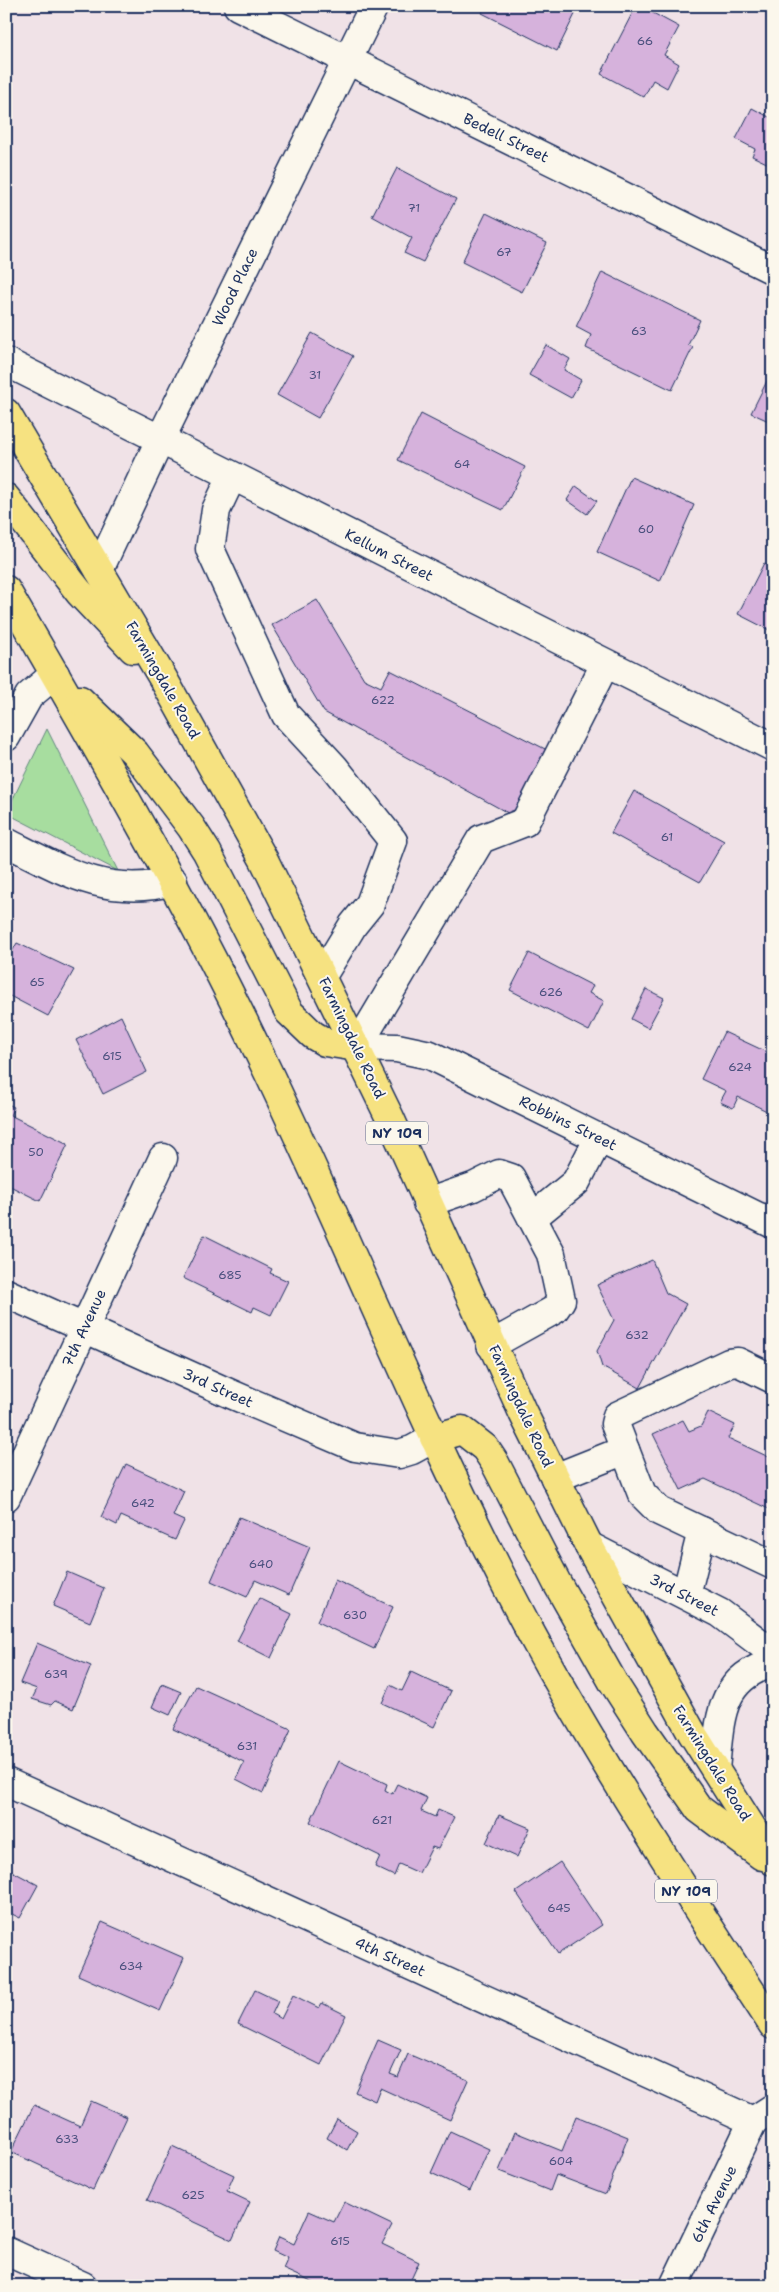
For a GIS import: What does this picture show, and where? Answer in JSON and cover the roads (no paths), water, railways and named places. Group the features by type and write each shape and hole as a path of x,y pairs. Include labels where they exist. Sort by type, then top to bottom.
{"main road":[{"name":"Farmingdale Road","path":"6,413 164,680 264,860 356,1047 492,1345 588,1546 661,1680 773,1861"},
{"path":"6,498 78,592 164,680"},
{"name":"NY 109","path":"6,590 172,881 266,1068 434,1438 496,1565 564,1693 641,1823 773,2025"},
{"path":"55,674 135,754 191,826 208,852 289,1012 313,1036 325,1042 356,1047"},
{"path":"434,1438 462,1430 485,1448 495,1463 557,1583 613,1682 672,1772 700,1809 773,1865"}],"street":[{"name":"Bedell Street","path":"238,6 773,270"},
{"name":"Wood Place","path":"100,570 160,440 374,6"},
{"name":"Kellum Street","path":"6,362 773,747"},
{"path":"232,476 216,510 210,549 286,715 334,768 393,841 370,904 353,925 322,976"},
{"path":"356,1047 481,839 525,822 605,664"},
{"path":"6,737 29,696 55,674"},
{"path":"6,842 72,875 97,883 132,888 153,886 172,881"},
{"name":"Robbins Street","path":"356,1047 396,1048 430,1055 773,1224"},
{"path":"532,1218 576,1182 599,1138"},
{"name":"7th Avenue","path":"6,1498 163,1158"},
{"path":"428,1203 499,1174 511,1178 551,1254 560,1300 554,1310 492,1345"},
{"name":"3rd Street","path":"6,1292 355,1447 398,1454 412,1450 434,1438"},
{"path":"773,1378 738,1362 729,1363 617,1416 615,1424 642,1494 659,1511 773,1565"},
{"path":"555,1478 625,1450"},
{"path":"686,1595 702,1531"},
{"name":"3rd Street","path":"588,1546 720,1613 773,1653"},
{"path":"715,1769 721,1712 725,1698 732,1688 746,1676 773,1663"},
{"name":"4th Street","path":"6,1782 763,2115"},
{"name":"6th Avenue","path":"674,2286 763,2115"},
{"path":"6,2251 84,2286"}]}
